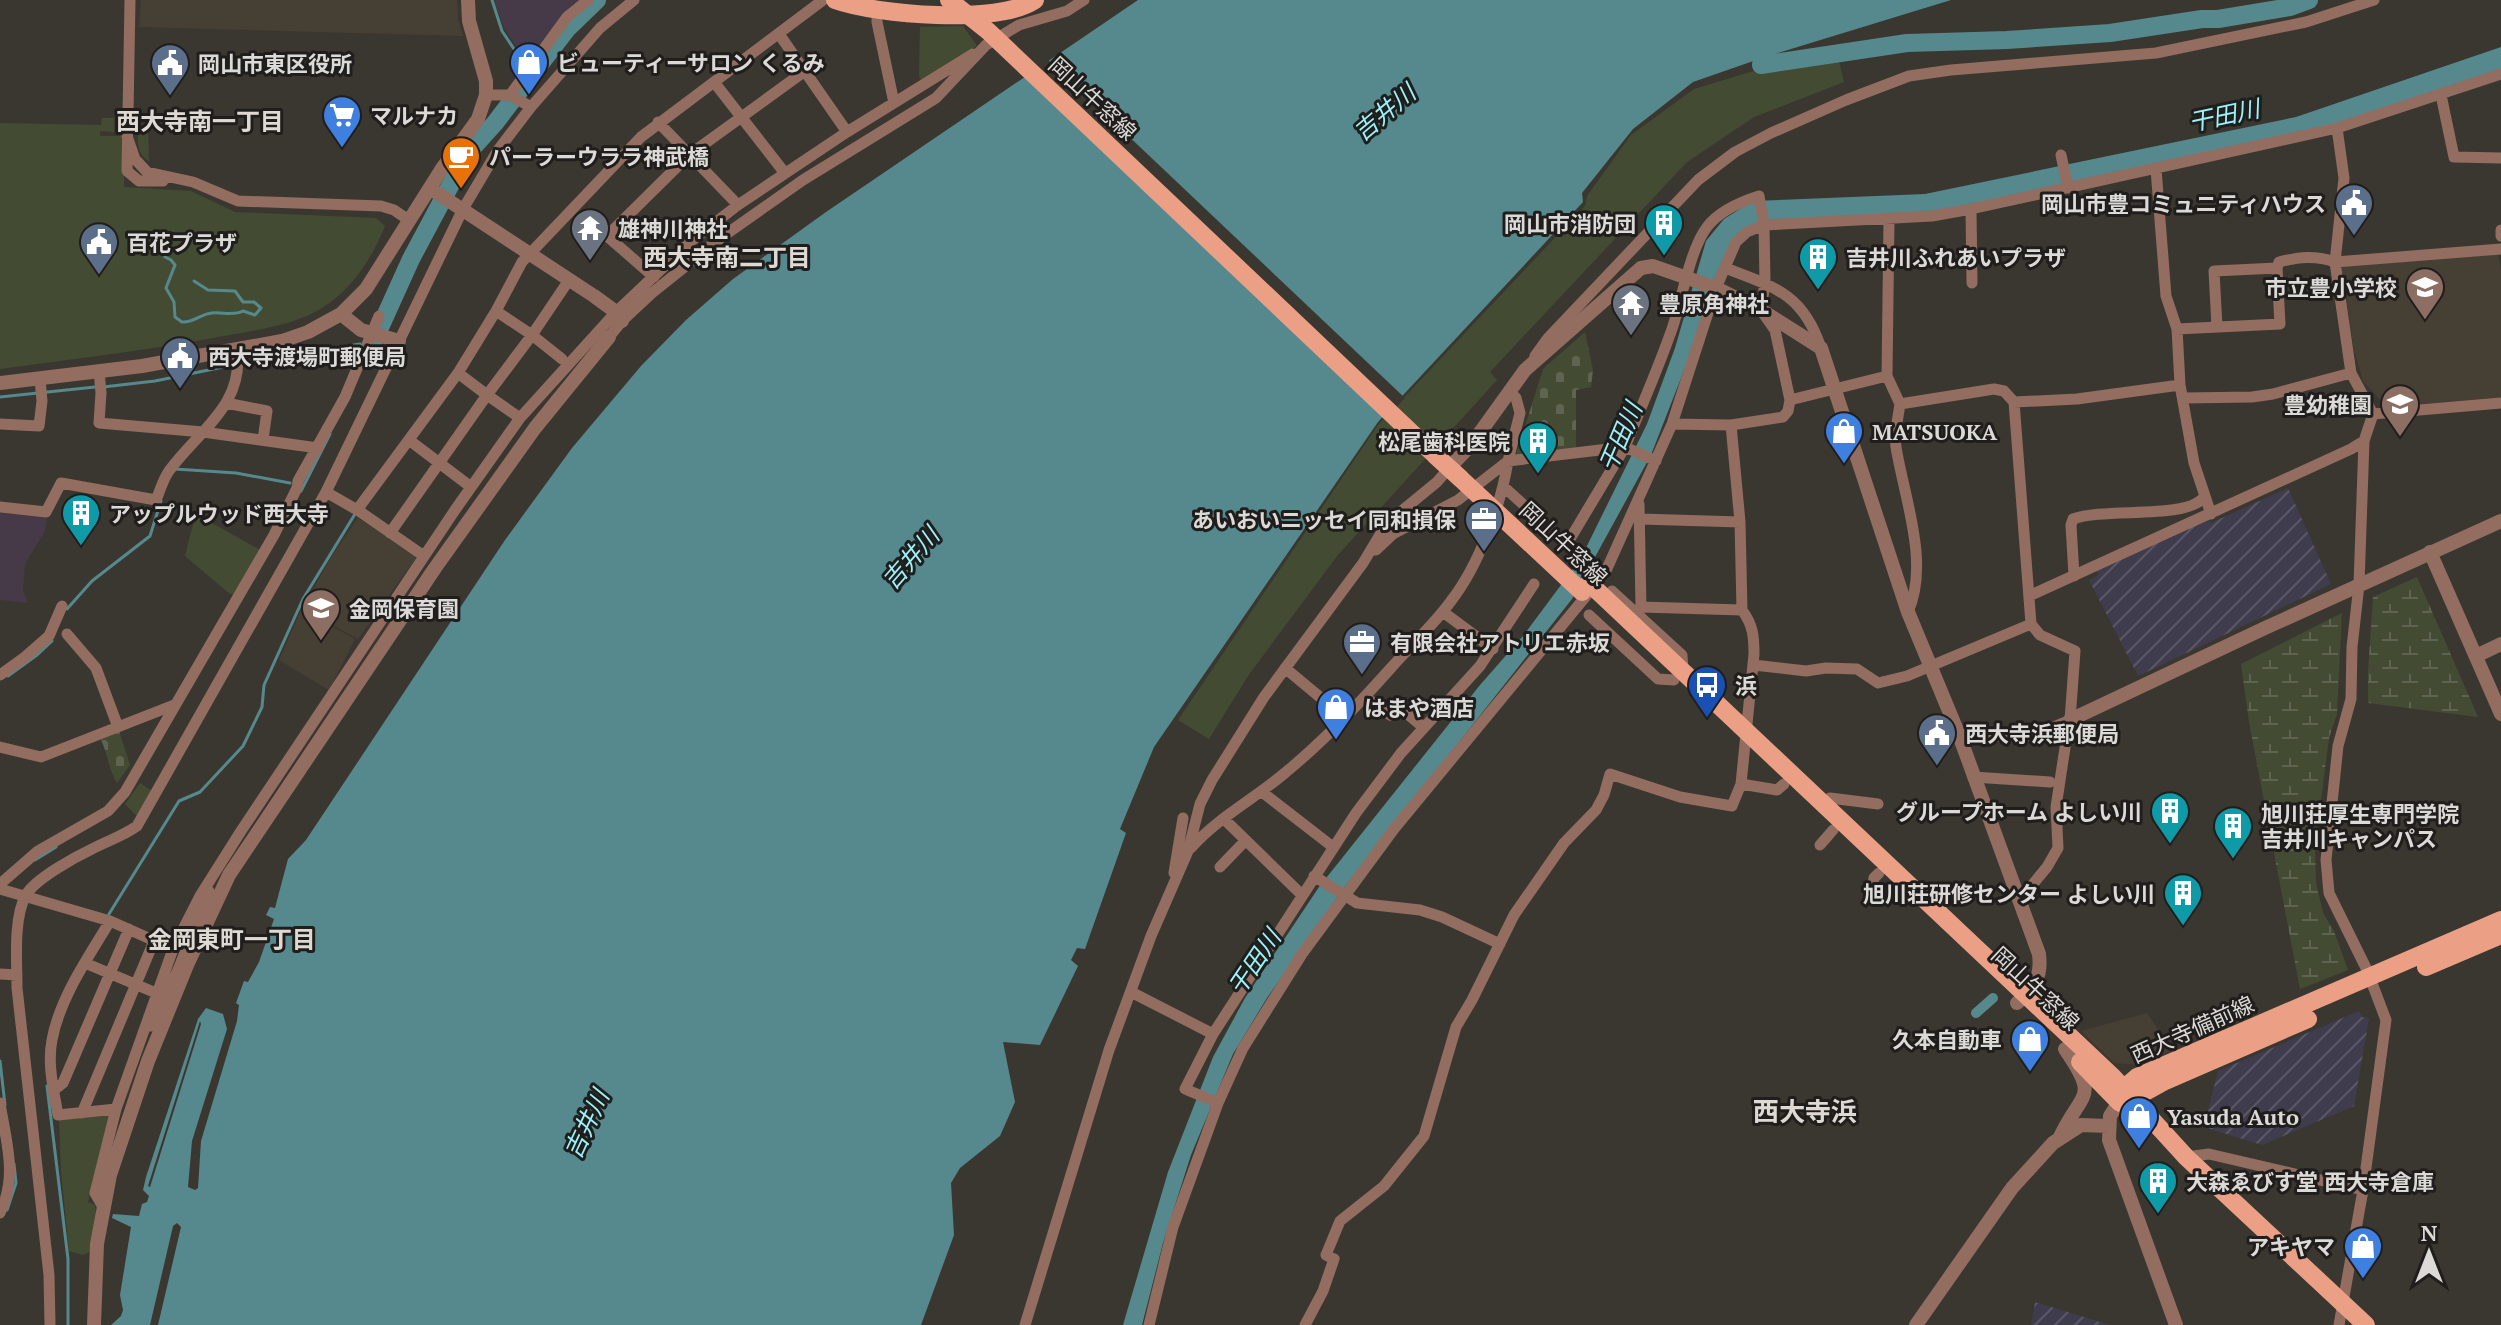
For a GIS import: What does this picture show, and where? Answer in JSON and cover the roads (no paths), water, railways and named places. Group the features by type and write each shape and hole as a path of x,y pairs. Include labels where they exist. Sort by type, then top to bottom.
{"main road":[{"path":"835,0 946,15 1021,8 1035,0"},
{"name":"岡山牛窓線","path":"949,0 988,31 1745,739 1822,804 2021,1000 2065,1049 2122,1091"},
{"name":"岡山牛窓線","path":"966,0 1019,45 1453,463"},
{"path":"872,6 952,6 1010,0"},
{"name":"岡山牛窓線","path":"1745,739 1784,784 2122,1091 2186,1157 2366,1325"},
{"name":"西大寺備前線","path":"2122,1091 2163,1082 2501,920"},
{"name":"西大寺備前線","path":"2373,984 2501,935"}],"street":[{"path":"127,171 130,0"},
{"path":"0,383 41,389 238,359 296,337 341,314 366,289 410,221 434,191 478,119 486,95 486,81 469,21 468,0"},
{"path":"513,96 567,17 588,0"},
{"path":"173,949 110,921 0,887 13,870 38,851 108,811 125,792 274,535 298,481 456,205 531,107 600,28 634,0"},
{"path":"103,1207 95,1193 116,1109 173,949 215,872 424,556 520,418 654,277 690,242 738,205 784,172 1019,25 1067,11 1084,0"},
{"path":"1025,1325 1109,1050 1188,851 1200,804 1212,780 1285,668 1363,563 1387,523 1437,482 1471,445 1548,338 1698,180 1735,152 1846,100 1909,76 2156,53 2306,22 2374,0"},
{"path":"357,510 458,373 522,262 599,179 658,122 779,34 814,3"},
{"path":"872,6 894,103"},
{"path":"779,34 847,132"},
{"path":"132,1062 229,875 418,593 535,428 609,337 619,316 803,180 936,98 986,45"},
{"path":"654,277 607,236 689,155 805,71"},
{"path":"1149,1325 1173,1227 1216,1102 1243,1048 1342,896 1394,829 1592,594 1616,552 1672,424 1714,288 1736,242 1763,223 1932,216 2156,169 2337,128 2501,74"},
{"path":"714,82 784,172"},
{"path":"486,95 513,96 531,107"},
{"path":"2441,95 2454,157 2501,158"},
{"path":"658,122 738,205"},
{"path":"2337,128 2344,178 2335,262 2351,373 2373,414 2364,441 2351,699 2338,746 2326,860 2329,893 2373,984 2386,1020 2363,1190 2339,1325"},
{"path":"127,136 132,153 147,172 183,180 246,203 381,206 394,210 410,221"},
{"path":"127,171 132,153"},
{"path":"2061,157 2067,186"},
{"path":"2156,169 2163,274 2166,296 2177,329 2180,385 2194,463 2211,514"},
{"path":"127,171 139,181 183,180"},
{"path":"434,191 531,253 619,316"},
{"path":"1504,487 1567,544 1627,448 1691,279 1699,241 1707,227 1730,208 1759,196 1765,283 1761,310 1775,330 1790,400 1788,411 1783,417 1731,425 1672,424"},
{"path":"1971,209 1972,283"},
{"path":"1889,219 1887,376 1900,404 1896,443 1914,526 1916,595 1908,612"},
{"path":"2501,230 2501,236"},
{"path":"2177,329 2280,324 2277,268 2279,262 2295,257 2320,256 2335,262 2501,249"},
{"path":"1525,370 1641,268 1653,266 1714,288 1761,310 1821,348"},
{"path":"1725,268 1778,289 1809,316 1908,612 1959,735 2039,954 2041,968 2038,979 2021,1000"},
{"path":"2217,327 2214,271 2277,268"},
{"path":"390,533 569,280"},
{"path":"496,311 562,359"},
{"path":"341,314 351,325 382,337"},
{"path":"50,1325 49,1275 21,1037 17,975 17,941 25,895 58,869 137,826 326,492 382,337 379,316"},
{"path":"0,507 46,512 61,483 156,500 167,474 226,403 236,383 238,359"},
{"path":"458,373 520,418"},
{"path":"2184,398 2273,394 2351,373"},
{"path":"1790,400 1887,376"},
{"path":"100,381 99,423 203,432 318,448"},
{"path":"2014,402 2077,399 2180,385"},
{"path":"0,424 39,426 41,389"},
{"path":"1900,404 1994,389 2004,391 2014,402 2031,624 2040,635 2075,651 2056,807 2058,848 2047,867 2019,901"},
{"path":"1188,851 1203,834 1262,792 1313,750 1453,599 1473,563 1504,487 1520,413 1516,398 1509,391"},
{"path":"226,403 267,411 263,440"},
{"path":"2373,414 2501,403"},
{"path":"1305,1325 1323,1291 1334,1259 1326,1255 1340,1221 1384,1186 1424,1136 1456,1027 1514,915 1564,843 1596,810 1610,774 1680,797 1732,806 1741,784 1754,665 1754,633 1742,610 1740,522 1731,425"},
{"path":"409,440 471,487"},
{"path":"2029,596 2364,441"},
{"path":"1363,563 1393,534 1458,500 1508,461 1627,448 1654,461"},
{"path":"326,492 424,556"},
{"path":"2074,576 2073,519 2121,512 2182,510 2194,506 2204,497"},
{"path":"1639,500 1640,611 1682,655 1684,662 1679,676"},
{"path":"1640,519 1740,522"},
{"path":"1959,735 2020,737 2037,734 2501,521"},
{"path":"2430,552 2501,714"},
{"path":"1216,1102 1185,1089 1213,1034 1333,847 1387,771 1493,649 1534,584"},
{"path":"1592,594 1640,611 1742,610"},
{"path":"0,675 49,636 62,606"},
{"path":"1443,612 1493,649"},
{"path":"1754,665 1806,671 1857,669 1878,683 1907,676 2031,624"},
{"path":"67,634 96,668 118,727"},
{"path":"2476,656 2501,644"},
{"path":"1285,668 1345,718"},
{"path":"1365,697 1390,715 1398,706 1423,727"},
{"path":"0,747 41,757 175,704"},
{"path":"1973,777 2050,782"},
{"path":"1741,784 1777,790 1784,784"},
{"path":"1262,792 1333,847"},
{"path":"1822,804 1830,798 1878,804"},
{"path":"1172,885 1183,818"},
{"path":"1224,819 1302,895"},
{"path":"1820,845 1833,830"},
{"path":"1220,867 1246,840"},
{"path":"94,1325 94,1279 110,1175 215,872"},
{"path":"1871,894 1874,878 1879,873"},
{"path":"1316,877 1357,903 1420,910 1500,944"},
{"path":"110,921 67,996 51,1040 53,1091 58,1115 116,1109"},
{"path":"53,1091 63,1083 129,929"},
{"path":"82,1113 154,941"},
{"path":"85,963 156,993"},
{"path":"0,974 17,975"},
{"path":"1131,992 1213,1034"},
{"path":"1916,1325 2012,1188 2060,1137 2084,1094 2085,1079 2065,1049"},
{"path":"2122,1091 2110,1116 2109,1140 2176,1325"},
{"path":"0,1103 11,1172 11,1186 0,1213"},
{"path":"2060,1137 2081,1125 2108,1126"},
{"path":"2186,1157 2209,1154 2363,1190"}],"water":[{"name":"吉井川","path":"1138,0 1951,0 1693,82 1633,129 1582,193 1583,202 1378,422 1154,747 1120,829 1126,833 1085,949 1077,948 1071,960 1078,966 1040,1045 1003,1042 1015,1102 1000,1136 960,1168 951,1183 954,1235 921,1325 158,1325 181,1227 177,1223 173,1226 150,1325 111,1325 123,1310 120,1295 131,1227 112,1218 113,1214 139,1216 142,1204 147,1202 149,1196 143,1190 146,1177 198,1019 206,1008 223,1014 227,1029 192,1141 188,1187 198,1188 201,1141 237,1021 239,1005 236,1003 244,981 248,982 259,962 274,919 266,915 270,907 275,908 288,859 306,840 505,540 572,448 641,366 686,320 733,279 826,212","holes":["200,1021 201,1024 150,1187"]},
{"path":"2501,47 2501,69 2303,136 1933,212 1743,230 1706,314 1651,455 1572,599 1343,889 1267,998 1233,1054 1191,1155 1163,1243 1142,1325 1123,1325 1168,1172 1213,1057 1245,998 1319,887 1480,685 1523,636 1581,558 1647,424 1675,348 1706,241 1724,219 1753,201 1925,194 2296,117"}],"waterway":[{"path":"492,0 502,31 526,67"},
{"path":"373,343 411,259 467,154 495,123 567,29 597,0"},
{"path":"1762,58 1761,65 1907,43 2110,33 2218,19 2290,7 2309,0"},
{"path":"165,257 175,265 166,288 174,302 175,317 182,322 212,313 243,311 255,315 261,308 254,302 243,302 235,291 208,290 194,281"},
{"path":"241,363 360,344"},
{"path":"103,387 155,381 233,365"},
{"path":"0,397 95,387"},
{"path":"301,491 330,434"},
{"path":"175,469 236,473 290,483"},
{"path":"67,609 92,581 150,536 161,501"},
{"path":"109,914 179,801 200,792 243,746 262,707 264,685 303,599 355,514"},
{"path":"8,676 52,641"},
{"path":"35,860 56,847"},
{"path":"1976,1013 1993,998"},
{"path":"0,1061 5,1105"},
{"path":"47,1086 68,1259 68,1325"},
{"path":"7,1210 16,1183 14,1164"}],"place":[{"name":"ビューティーサロン くるみ","path":"529,96"},
{"name":"岡山市東区役所","path":"170,97"},
{"name":"マルナカ","path":"342,149"},
{"name":"パーラーウララ神武橋","path":"461,190"},
{"name":"岡山市豊コミュニティハウス","path":"2354,237"},
{"name":"岡山市消防団","path":"1664,257"},
{"name":"雄神川神社","path":"590,262"},
{"name":"百花プラザ","path":"99,276"},
{"name":"吉井川ふれあいプラザ","path":"1818,291"},
{"name":"市立豊小学校","path":"2425,321"},
{"name":"豊原角神社","path":"1631,337"},
{"name":"西大寺渡場町郵便局","path":"180,390"},
{"name":"豊幼稚園","path":"2400,438"},
{"name":"MATSUOKA","path":"1844,465"},
{"name":"松尾歯科医院","path":"1538,475"},
{"name":"アップルウッド西大寺","path":"81,547"},
{"name":"あいおいニッセイ同和損保","path":"1484,553"},
{"name":"金岡保育園","path":"321,642"},
{"name":"有限会社アトリエ赤坂","path":"1362,676"},
{"name":"浜","path":"1707,719"},
{"name":"はまや酒店","path":"1336,741"},
{"name":"西大寺浜郵便局","path":"1937,767"},
{"name":"グループホーム よしい川","path":"2170,845"},
{"name":"旭川荘厚生専門学院 吉井川キャンパス","path":"2233,860"},
{"name":"旭川荘研修センター よしい川","path":"2183,927"},
{"name":"久本自動車","path":"2030,1073"},
{"name":"Yasuda Auto","path":"2139,1150"},
{"name":"大森ゑびす堂 西大寺倉庫","path":"2158,1215"},
{"name":"アキヤマ","path":"2363,1280"}],"district":[{"name":"西大寺南一丁目","path":"200,121"},
{"name":"西大寺南二丁目","path":"727,257"},
{"name":"金岡東町一丁目","path":"232,939"},
{"name":"西大寺浜","path":"1805,1111"}],"water label":[{"name":"干田川","path":"2224,115"},
{"name":"干田川","path":"1620,437"},
{"name":"干田川","path":"1254,962"}]}
